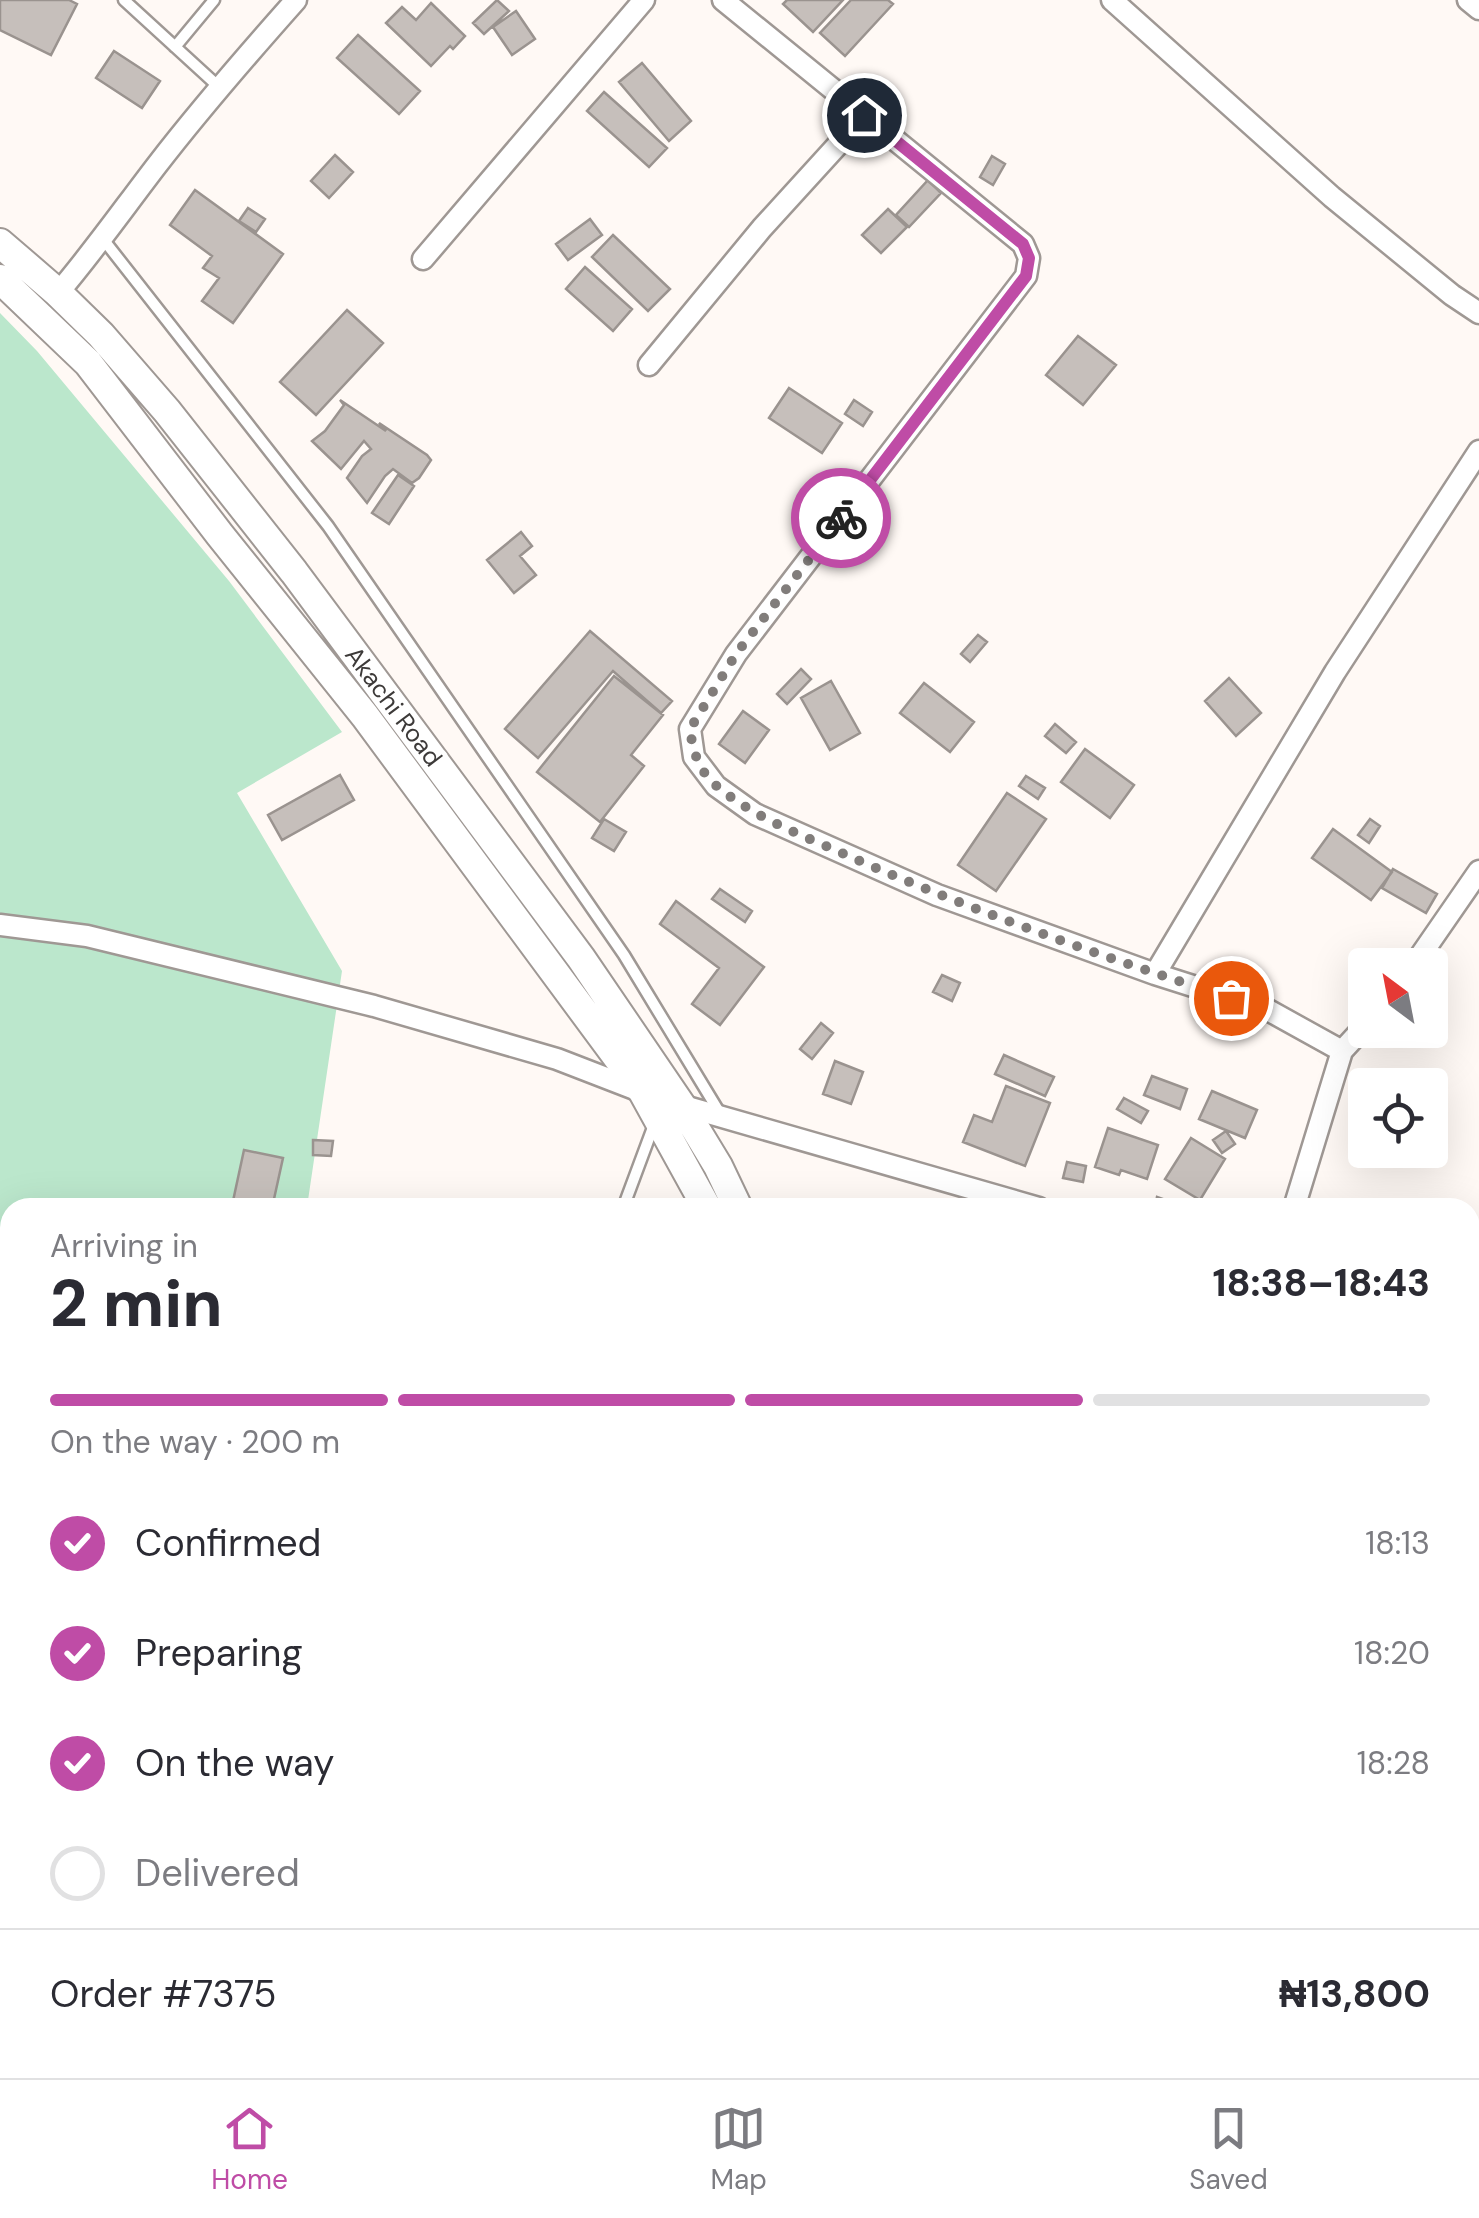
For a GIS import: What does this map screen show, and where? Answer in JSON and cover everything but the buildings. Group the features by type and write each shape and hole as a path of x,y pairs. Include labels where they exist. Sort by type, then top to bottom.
{"main road":[{"name":"Akachi Road","path":"0,243 101,335 167,411 294,572 581,958 660,1105 702,1198"},
{"name":"Akachi Road","path":"0,279 88,363 366,716 660,1105 718,1166 733,1198"}],"street":[{"path":"58,293 219,87 296,0"},
{"path":"423,259 644,0"},
{"path":"723,0 1023,244 1029,258 1026,276 736,654 690,729 694,757 716,786 755,814 937,895 1155,974 1268,1010 1342,1051"},
{"path":"1112,0 1332,197 1479,313"},
{"path":"1468,0 1479,9"},
{"path":"648,364 762,228 864,115"},
{"path":"1155,974 1335,672 1479,451"},
{"path":"1426,948 1479,871"},
{"path":"0,925 87,936 374,1006 557,1058 660,1105 722,1115 1005,1198"},
{"path":"1297,1198 1342,1051 1348,1044"}],"lane":[{"path":"124,0 219,87"},
{"path":"176,47 214,0"},
{"path":"103,239 328,526 624,955 722,1115"},
{"path":"627,1198 660,1105"}],"green space":[{"path":"0,313 37,351 229,581 342,732 237,793 342,971 308,1198 0,1198"}],"way so far":[{"path":"841,518 736,654 690,729 694,757 716,786 755,814 937,895 1231,998"}],"route":[{"path":"841,518 1026,276 1029,258 1023,244 864,115"}]}
